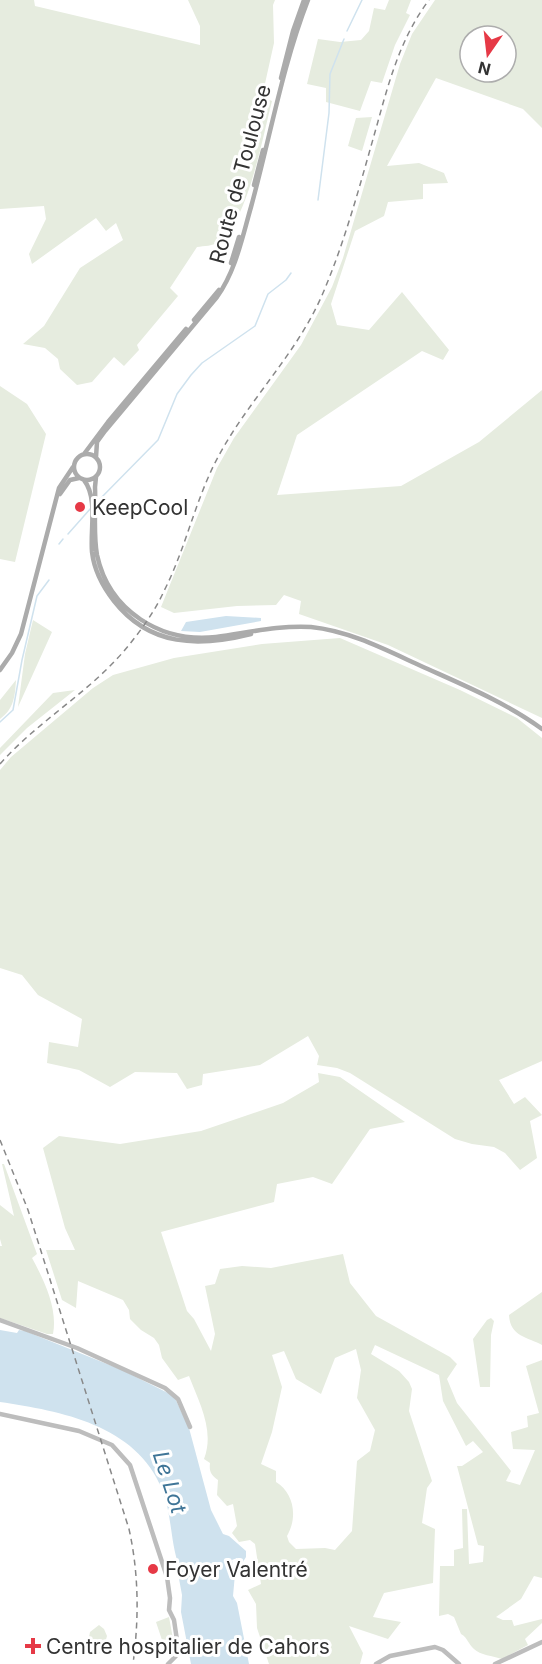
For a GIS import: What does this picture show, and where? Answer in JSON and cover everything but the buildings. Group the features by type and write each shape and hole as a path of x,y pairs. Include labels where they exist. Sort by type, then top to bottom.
{"main road":[{"name":"Route de Toulouse","path":"84,454 108,422 215,295 227,275 253,189 293,31 306,0"},
{"name":"Route de Toulouse","path":"96,457 95,448 101,436 217,297 229,277 260,176 291,49 306,0"},
{"path":"0,670 21,634 59,488 73,468 76,459 84,454 96,457 100,467 93,496 97,553 105,579 123,606 143,622 169,634 196,638 271,629 310,627 332,631 355,638 501,703 542,729"},
{"path":"73,468 88,485 93,496"},
{"path":"57,499 70,480 96,477"}],"street":[{"path":"0,1320 77,1348 165,1388 178,1399 190,1427"},
{"path":"0,1414 70,1429 96,1438 112,1445 130,1465 162,1562 170,1598 169,1610 174,1620 178,1643 177,1653 168,1664"},
{"path":"495,1664 542,1641"},
{"path":"376,1664 390,1656 435,1647 443,1650 459,1664"}],"shaded area":[{"path":"0,0 34,0 35,6 200,45 200,26 188,0 275,0 273,5 274,43 262,97 272,101 253,176 238,216 219,242 197,247 170,288 178,296 137,345 139,350 124,366 114,357 92,382 77,385 60,369 58,359 45,348 23,344 44,326 80,268 123,240 116,223 106,231 96,218 32,264 29,254 46,219 44,206 0,209"},
{"path":"389,0 411,0 406,13 410,15 395,45 382,83 371,81 360,111 326,102 326,88 307,84 318,39 340,42 361,40 369,31 374,8 385,10"},
{"path":"435,0 542,0 542,128 523,109 436,78 387,166 419,163 444,173 448,183 423,184 423,199 388,202 384,216 355,231 331,304 337,325 369,330 402,292 449,350 443,360 422,351 297,435 277,495 401,486 479,442 542,390 542,718 388,645 299,614 301,601 284,595 276,605 237,606 174,613 161,607 217,468 234,438 301,345 332,287 343,258 400,64 412,34"},
{"path":"372,117 362,151 348,146 356,118"},
{"path":"0,386 27,404 46,434 15,562 0,559"},
{"path":"33,620 52,632 18,707 25,654"},
{"path":"340,638 460,690 517,718 542,738 542,1061 499,1080 514,1104 525,1097 542,1115 530,1121 537,1158 520,1170 505,1153 494,1147 455,1139 350,1073 317,1065 319,1056 308,1036 260,1065 203,1074 202,1085 187,1089 177,1073 135,1072 110,1087 79,1070 47,1063 49,1042 78,1047 82,1019 38,995 22,975 0,968 0,770 11,757 93,688 113,675 174,658 262,644"},
{"path":"16,680 11,706 0,719 0,700"},
{"path":"75,690 27,728 0,755 0,748 53,693"},
{"path":"318,1073 340,1077 405,1122 370,1129 332,1184 313,1177 277,1184 274,1202 161,1232 187,1311 194,1319 211,1351 215,1334 205,1286 215,1284 220,1269 242,1266 271,1268 343,1254 350,1283 376,1316 450,1357 457,1364 447,1379 457,1403 511,1471 506,1481 520,1485 535,1450 513,1449 511,1432 528,1427 527,1416 539,1413 526,1366 542,1360 542,1578 534,1576 521,1599 496,1617 512,1620 514,1626 542,1619 542,1623 525,1639 528,1645 502,1659 483,1654 472,1647 461,1634 454,1617 448,1614 439,1616 440,1566 454,1566 454,1550 463,1548 462,1509 467,1509 469,1564 483,1562 484,1546 478,1545 457,1466 462,1466 483,1452 473,1441 466,1446 443,1401 439,1375 375,1345 371,1354 399,1371 412,1389 409,1411 432,1481 427,1488 422,1523 435,1529 433,1583 384,1593 373,1617 401,1622 388,1639 349,1626 363,1653 360,1664 269,1664 257,1628 256,1604 248,1590 261,1584 255,1544 250,1540 239,1542 232,1533 237,1526 233,1504 227,1506 217,1495 218,1480 211,1473 210,1463 204,1459 208,1438 207,1427 189,1376 178,1380 162,1358 159,1345 154,1338 130,1319 129,1310 123,1300 78,1281 76,1308 62,1300 46,1250 75,1250 65,1228 43,1148 59,1136 120,1144 201,1131 283,1103 319,1082","holes":["356,1349 361,1370 357,1398 375,1430 370,1451 357,1461 352,1531 335,1550 296,1549 287,1536 293,1513 290,1499 287,1492 276,1482 276,1471 261,1464 272,1432 282,1387 272,1355 284,1351 296,1379 321,1394 335,1358"]},
{"path":"2,1164 4,1164 37,1254 32,1258 52,1305 53,1334 0,1318 0,1246 2,1246 0,1205 14,1216"},
{"path":"542,1292 542,1345 516,1332 509,1315"},
{"path":"491,1318 494,1321 491,1335 490,1387 480,1387 473,1339"},
{"path":"169,1617 173,1639 162,1640 156,1622"},
{"path":"99,1625 107,1636 105,1643 108,1649 102,1654 97,1652 89,1637 90,1632"}],"water":[{"path":"226,616 261,618 261,621 200,632 181,631 186,622"},
{"name":"Le Lot","path":"0,1330 17,1333 19,1330 25,1331 122,1370 174,1396 189,1428 211,1510 223,1534 229,1536 246,1551 246,1557 241,1565 237,1558 232,1560 235,1574 233,1596 237,1603 249,1664 191,1664 181,1612 182,1595 177,1568 179,1566 168,1508 162,1489 150,1467 134,1450 115,1436 94,1425 47,1410 0,1402"}],"waterway":[{"path":"347,31 362,0"},
{"path":"318,200 329,113 330,74 344,39"},
{"path":"97,502 158,440 177,394 191,375 202,363 255,326 268,294 291,273"},
{"path":"68,534 91,508"},
{"path":"59,544 63,539"},
{"path":"0,722 13,710 37,596 49,580"}],"railway":[{"path":"0,764 14,749 110,666 135,637 156,607 172,575 203,490 218,457 244,415 300,336 323,293 346,231 397,60 403,44 429,0"},
{"path":"0,1140 28,1210 129,1529 135,1563 137,1596 133,1664"}],"place":[{"name":"KeepCool","path":"80,507"},
{"name":"Foyer Valentré","path":"153,1569"},
{"name":"Centre hospitalier de Cahors","path":"33,1646"}]}
